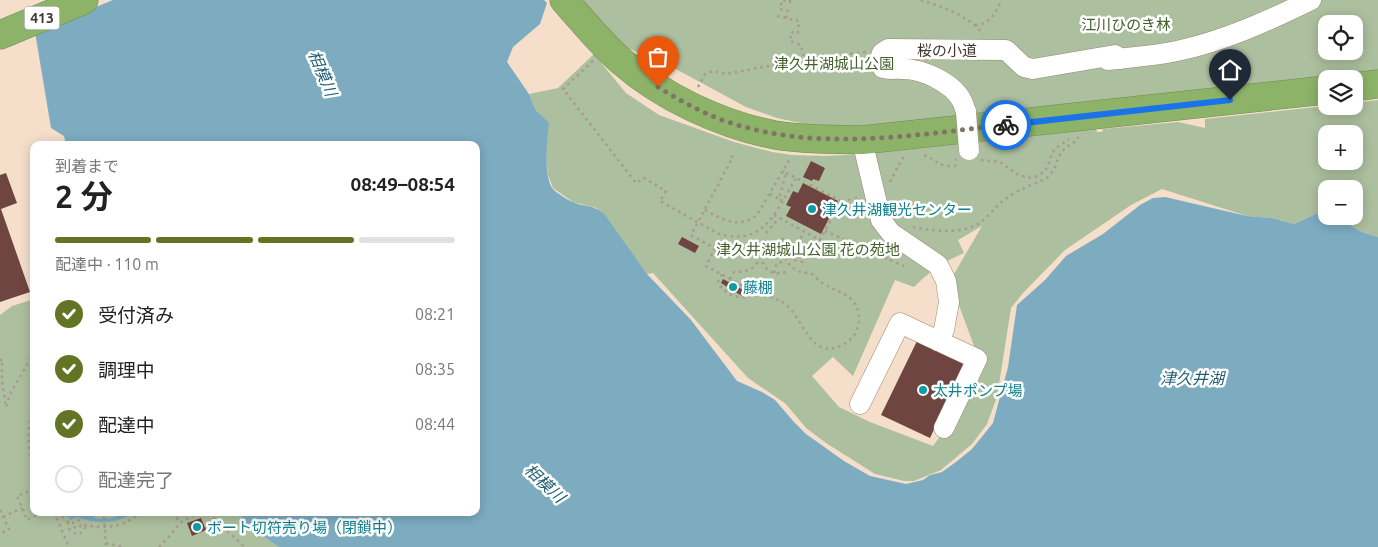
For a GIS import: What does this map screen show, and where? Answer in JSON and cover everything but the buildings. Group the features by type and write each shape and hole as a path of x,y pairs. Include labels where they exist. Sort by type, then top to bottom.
{"highway":[{"name":"413","path":"0,35 84,0"},
{"path":"564,0 622,62 658,87 688,106 740,126 775,135 814,139 862,140 1318,91"},
{"path":"1363,86 1378,84"}],"street":[{"name":"桜の小道","path":"888,49 1006,50 1033,67 1112,58 1139,58 1178,51 1215,41 1259,24 1310,0"},
{"path":"888,49 882,54 880,59 884,68 890,70 904,68 921,72 939,80 952,89 962,100 966,112 965,158"},
{"path":"862,140 881,191 881,220 885,228 938,265 946,281 949,302 944,330 938,341"},
{"path":"860,404 900,322 977,359 944,428"}],"path":[{"path":"786,18 788,11 780,9 782,0 790,2 790,0"},
{"name":"桜の小道","path":"921,0 947,9 975,25 983,25 990,21 1002,0"},
{"path":"777,16 799,21 798,33 791,32 790,41 801,45 804,59"},
{"path":"698,86 709,72 726,74 804,59 888,49"},
{"path":"596,58 563,89 636,183 644,178 666,191 660,201 720,234 738,237 756,233 763,228 774,215 796,178"},
{"path":"923,154 938,164 947,166 965,158 1000,162 1017,174 1028,178 1044,172 1052,153 1061,144 1078,136 1083,136"},
{"path":"907,226 931,230 960,230 980,223 994,208 1010,196 1048,177 1052,173 1060,153 1078,139"},
{"path":"779,199 785,172 792,155"},
{"path":"810,185 841,201 881,191 902,158 907,155"},
{"path":"730,156 733,157 691,235 725,252 742,252 756,245 768,251 780,251 789,264 799,272 812,274 825,285 844,292 859,311 857,329 852,338 837,348 822,347 809,338 792,311 784,304 768,296 747,294"},
{"path":"705,210 729,222 744,222 757,214 785,172"},
{"path":"785,172 804,182"},
{"path":"770,194 782,201"},
{"path":"774,215 820,240 841,201"},
{"path":"769,232 779,218"},
{"path":"825,231 904,266"},
{"path":"795,250 804,232"},
{"path":"782,238 795,250 811,254"},
{"path":"716,248 706,266 722,274 730,279 750,289 745,297 728,294 718,282 722,274"},
{"path":"774,273 777,263 780,264 786,256 805,262 805,254"},
{"path":"730,279 734,272 752,269 758,262 763,263 768,270 774,273 786,272"},
{"path":"0,361 2,359 2,381 6,407 10,394 30,360"},
{"path":"30,429 28,446 30,456"},
{"path":"30,491 17,496 28,520 36,516"},
{"path":"3,517 22,508"},
{"path":"0,510 9,530 0,534"},
{"path":"56,516 68,547"},
{"path":"60,516 68,522 73,523"},
{"path":"68,522 68,530 76,534 82,533 85,525 105,527 130,521 136,516"},
{"path":"176,516 180,523"},
{"path":"159,547 180,523 190,516"},
{"path":"213,516 245,547"},
{"path":"104,520 106,545 123,547"}],"green space":[{"name":"津久井湖城山公園","path":"581,0 1378,0 1378,72 1363,74 1363,70 1318,70 1318,78 1073,105 1034,107 861,127 805,124 777,118 746,107 661,61 624,47"},
{"name":"津久井湖城山公園 花の苑地","path":"594,54 626,93 659,115 734,142 772,152 824,156 865,154 1096,129 1097,132 1102,132 1103,129 1178,122 1205,128 1205,119 1318,107 1318,115 1363,115 1363,102 1378,100 1378,237 1362,232 1350,225 1363,225 1363,180 1318,180 1318,213 1294,224 1272,218 1247,216 1162,189 1131,205 1065,250 1023,293 1011,308 997,397 987,424 972,444 941,470 914,481 904,481 875,474 806,428 786,404 748,378 653,273 647,274 597,208 573,202 553,188 548,175 545,149 548,123 535,109 529,94 558,88","holes":["982,226 950,281 981,365 958,412 933,446 870,422 839,407 812,376 833,357 853,376 895,280 914,287 937,267 964,253 958,240"]},
{"path":"30,300 30,516 241,516 244,524 279,547 0,547 0,315 12,306"}],"water":[{"name":"津久井湖","path":"113,0 544,0 547,3 540,24 513,47 507,62 529,94 535,109 549,123 547,167 553,189 571,201 593,207 605,215 647,274 691,320 737,381 775,400 806,434 844,461 870,476 906,484 923,480 930,475 942,472 972,449 993,423 1008,367 1017,305 1045,280 1066,256 1103,234 1140,205 1153,198 1165,197 1247,216 1272,218 1294,224 1318,213 1318,225 1350,225 1362,232 1378,237 1378,547 279,547 244,524 241,516 480,516 480,141 65,141 64,136 51,128 35,32"},
{"path":"66,516 94,516 95,518 104,519 128,516 119,520 105,522 77,517 71,520"}],"way so far":[{"path":"658,87 688,106 716,118 775,135 814,139 862,140 1006,125"}],"place":[{"name":"津久井湖観光センター","path":"812,209"},
{"name":"藤棚","path":"733,287"},
{"name":"太井ポンプ場","path":"923,390"},
{"name":"ボート切符売り場（閉鎖中）","path":"197,527"}],"route":[{"path":"1006,125 1230,100"}],"park label":[{"name":"江川ひのき林","path":"1126,24"}],"water label":[{"name":"相模川","path":"323,73"},
{"name":"相模川","path":"545,483"}]}
